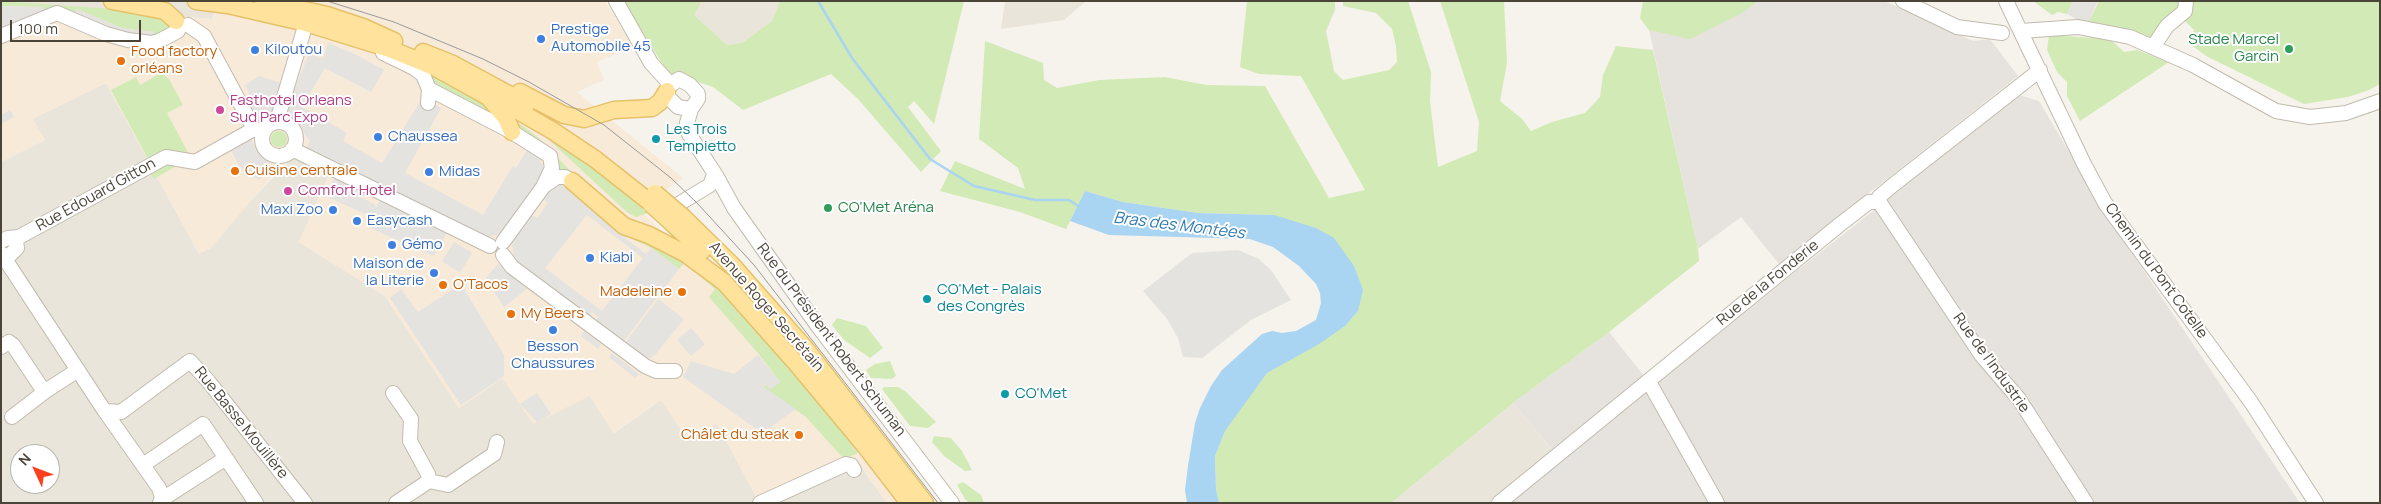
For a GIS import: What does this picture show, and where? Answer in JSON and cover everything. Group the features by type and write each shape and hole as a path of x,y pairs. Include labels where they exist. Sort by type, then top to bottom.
{"main road":[{"path":"112,1 165,11 181,26"},
{"name":"Avenue Roger Secrétain","path":"196,1 363,27 453,64 555,121 586,141 734,266 805,348 925,503"},
{"name":"Avenue Roger Secrétain","path":"263,1 308,17 359,39 390,49 434,68 488,97 508,105 553,131 651,197"},
{"path":"428,54 476,71 564,115 575,118 594,117 624,109 652,108 660,102 668,87"},
{"path":"488,97 506,118 512,132"},
{"path":"572,181 624,226 649,235 686,254 724,282 795,362 865,446"},
{"name":"Avenue Roger Secrétain","path":"678,220 771,325 909,503"}],"street":[{"path":"616,1 651,63 668,87 668,97 678,107 691,109 698,99 698,94 684,80 679,79 668,87"},
{"path":"1903,1 1957,27 2002,33"},
{"name":"Chemin du Pont Cotelle","path":"2006,1 2084,164 2105,203 2267,424 2316,503"},
{"path":"2153,47 2167,26 2185,11 2186,1"},
{"path":"1,36 57,13 106,34 128,40 151,43 159,41 181,26 204,36 258,131 263,144 270,153 281,155 292,149 296,139 289,125 279,122 258,131"},
{"path":"279,122 279,114 308,17"},
{"path":"2020,29 2090,28 2130,37 2193,65 2276,111 2310,117 2346,113 2380,101"},
{"name":"Avenue Roger Secrétain","path":"359,39 419,71 427,81 429,89 512,132 550,156 552,168 543,187"},
{"name":"Rue de la Fonderie","path":"1499,503 1831,232 1869,202 1876,202 1893,185 2040,70"},
{"path":"428,103 429,89"},
{"name":"Rue du Président Robert Schuman","path":"691,109 687,123 689,134 717,177 734,208 817,325 952,503"},
{"name":"Rue Edouard Gitton","path":"1,241 19,237 166,157 195,162 258,131"},
{"path":"292,149 499,248 512,267 645,366 656,371 675,371"},
{"path":"655,218 710,185 714,175"},
{"path":"499,248 543,187 557,176 565,177 572,181"},
{"name":"Rue de l'Industrie","path":"1876,202 1880,203 1982,356 2019,400 2086,503"},
{"name":"Rue Edouard Gitton","path":"4,256 17,248 16,242 19,237"},
{"path":"4,256 78,370 159,488 162,498 160,502"},
{"path":"1,347 10,342 41,387 47,390"},
{"name":"Rue Basse Mouillère","path":"106,411 121,412 190,361 210,382 305,503"},
{"path":"12,416 78,370"},
{"path":"1649,382 1717,503"},
{"path":"394,393 411,419 410,442 428,474 429,480"},
{"path":"143,465 203,424 256,503"},
{"path":"396,503 429,480 448,485 494,454 497,442"},
{"path":"160,502 226,458"},
{"path":"767,502 846,464 851,465 854,470"}],"shaded area":[{"path":"1,1 218,1 212,19"},
{"path":"218,1 605,1 633,47 597,62 604,80 577,92 683,178 638,208 703,269 848,437 899,503 887,503 855,458 758,500 717,424 686,439 661,400 613,433 590,396 533,424 502,378 459,408 385,296 299,242 330,172 291,158 276,172 211,248 199,254 106,83 33,119 45,140 1,162 1,2 212,19"},
{"path":"702,1 780,1 772,21 742,43 727,45 694,15"},
{"path":"1005,1 1086,1 1064,20 1001,29"},
{"path":"1714,1 1884,1 1973,41 1990,39 2018,76 1779,264 1741,217 1698,249 1649,30"},
{"path":"2073,1 2098,1 2087,25 2067,14"},
{"path":"2,6 43,7 43,14 1,31"},
{"path":"77,9 122,28 154,32 153,39 121,36 74,15"},
{"path":"328,43 355,54 384,70 371,92 325,68 302,107 347,133 343,141 382,163 423,97 441,108 405,173 483,215 513,166 516,168 529,147 543,155 540,162 547,168 501,234 482,238 388,188 306,149 310,141 296,123 287,117 288,105 309,54 323,58"},
{"path":"259,76 281,83 273,114 260,122 254,119 245,103 252,99 245,85"},
{"path":"106,83 199,254 292,158 330,172 299,242 385,296 459,408 502,378 590,396 614,433 661,400 717,424 758,500 855,458 887,503 1,503 1,162 45,140 32,119"},
{"path":"2016,94 2039,101 2105,213 2300,503 1509,503 1560,459 1513,403 1609,332 1653,387 1901,189"},
{"path":"10,110 14,117 1,124 1,115"},
{"path":"250,137 256,150 270,161 260,180 244,172 230,148"},
{"path":"334,178 365,192 362,198 376,207 380,201 448,230 436,253 433,256 368,227 372,217 325,196"},
{"path":"563,183 627,232 624,237 646,254 651,248 679,269 623,342 595,321 598,317 592,312 588,316 514,259 512,242 531,215 537,218 548,203 543,199 556,184","holes":["587,215 643,258 602,311 545,268"]},
{"path":"454,242 472,253 460,273 442,261"},
{"path":"1238,250 1259,259 1271,270 1291,300 1251,320 1202,358 1183,357 1178,338 1167,319 1143,291 1192,253"},
{"path":"498,264 527,289 504,307 486,278"},
{"path":"461,284 504,355 504,376 461,405 390,298 401,289 418,312"},
{"path":"658,299 684,319 655,355 650,358 644,357 625,343"},
{"path":"691,328 705,344 691,356 677,340"},
{"path":"584,331 601,344 598,349 581,336"},
{"path":"612,353 639,374 635,378 609,357"},
{"path":"758,355 780,382 770,390 766,385 763,387 796,409 762,433 683,377 691,361 734,374"},
{"path":"537,393 551,414 537,422 520,404"},
{"path":"1513,403 1553,451 1490,503 1391,503"},
{"path":"1599,427 1605,434 1550,479 1545,472"}],"green space":[{"path":"1,1 156,12 169,25 168,29 153,39 153,32 122,28 77,9 74,15 44,14 43,7 2,6 1,12"},
{"path":"623,1 702,1 694,15 727,45 742,43 772,21 780,1 964,1 934,124 914,101 908,107 941,151 921,172 858,99 831,74 743,110 713,87 680,76 672,79"},
{"path":"1247,1 1335,1 1335,10 1326,31 1334,71 1343,80 1389,70 1397,62 1392,29 1376,13 1343,6 1343,1 1408,1 1431,72 1430,101 1438,167 1477,151 1479,122 1440,1 1504,1 1507,63 1500,101 1522,119 1531,131 1552,122 1585,113 1600,97 1603,75 1616,46 1653,50 1698,249 1699,261 1609,332 1513,403 1391,503 1219,503 1216,489 1215,456 1225,431 1247,399 1267,373 1344,327 1358,311 1274,215 1198,213 1123,202 1085,191 1066,229 1020,212 940,191 955,161 1025,189 1018,168 979,139 985,41 1043,63 1044,80 1057,88 1099,80 1165,77 1206,85 1265,86 1329,198 1365,190 1301,76 1259,74 1240,67"},
{"path":"1643,1 1758,1 1742,13 1690,39 1649,30 1640,18"},
{"path":"2033,1 2073,1 2067,14 2058,12 2052,15"},
{"name":"Stade Marcel Garcin","path":"2099,1 2380,1 2380,84 2348,97 2304,104 2206,56 2189,43 2194,30 2176,12 2151,39 2105,25 2088,23"},
{"path":"2049,35 2110,39 2124,52 2137,50 2169,62 2080,121 2067,96 2067,82 2057,72 2047,50"},
{"path":"424,69 445,84 491,108 504,122 436,87"},
{"path":"161,73 169,79 183,105 167,113 191,158 163,150 148,159 111,90 136,77 140,85"},
{"path":"511,117 540,139 576,177 558,172 523,134"},
{"path":"535,127 570,148 650,211 636,217 628,213"},
{"path":"276,131 282,131 287,136 285,145 276,147 271,142 271,136"},
{"path":"168,162 178,165 154,179 150,172"},
{"path":"627,232 688,257 749,313 858,453 844,459 806,417 763,387 766,385 770,389 780,382 758,353 709,297 715,289 684,263 679,269 651,248 624,235"},
{"path":"837,318 866,326 883,348 870,358 844,340 832,325"},
{"path":"890,361 896,376 892,379 871,378 866,370 875,364"},
{"path":"884,387 898,387 905,391 936,422 928,428 910,426 882,389"},
{"path":"934,436 951,438 962,451 972,470 965,471 944,456 932,442"},
{"path":"963,482 981,495 984,503 969,503 965,499 957,485"}],"water":[{"path":"1085,191 1123,202 1198,213 1274,215 1316,228 1334,238 1354,266 1363,290 1358,311 1345,326 1319,344 1267,373 1225,431 1215,456 1216,489 1219,503 1187,503 1185,490 1188,466 1195,423 1200,408 1211,386 1222,370 1262,334 1272,331 1282,333 1296,331 1316,320 1321,303 1320,293 1316,284 1299,266 1273,247 1250,239 1109,235 1070,221"}],"waterway":[{"name":"Bras des Montées","path":"818,1 852,58 930,159 974,186 1035,200 1069,200 1078,206"}],"tram line":[{"path":"327,1 394,22 483,59 529,82 604,125 671,178 697,203 754,265 938,503"}],"place":[{"name":"Prestige Automobile 45","path":"541,39"},
{"name":"Stade Marcel Garcin","path":"2289,49"},
{"name":"Kiloutou","path":"255,50"},
{"name":"Food factory orléans","path":"121,61"},
{"name":"Fasthotel Orleans Sud Parc Expo","path":"220,110"},
{"name":"Chaussea","path":"378,137"},
{"name":"Les Trois Tempietto","path":"656,139"},
{"name":"Cuisine centrale","path":"235,171"},
{"name":"Midas","path":"429,172"},
{"name":"Comfort Hotel","path":"288,191"},
{"name":"CO'Met Aréna","path":"828,208"},
{"name":"Maxi Zoo","path":"333,210"},
{"name":"Easycash","path":"357,221"},
{"name":"Gémo","path":"392,245"},
{"name":"Kiabi","path":"590,258"},
{"name":"Maison de la Literie","path":"434,273"},
{"name":"O'Tacos","path":"443,285"},
{"name":"Madeleine","path":"682,292"},
{"name":"CO'Met - Palais des Congrès","path":"927,299"},
{"name":"My Beers","path":"511,314"},
{"name":"Besson Chaussures","path":"553,330"},
{"name":"CO'Met","path":"1005,394"},
{"name":"Châlet du steak","path":"799,435"}]}
